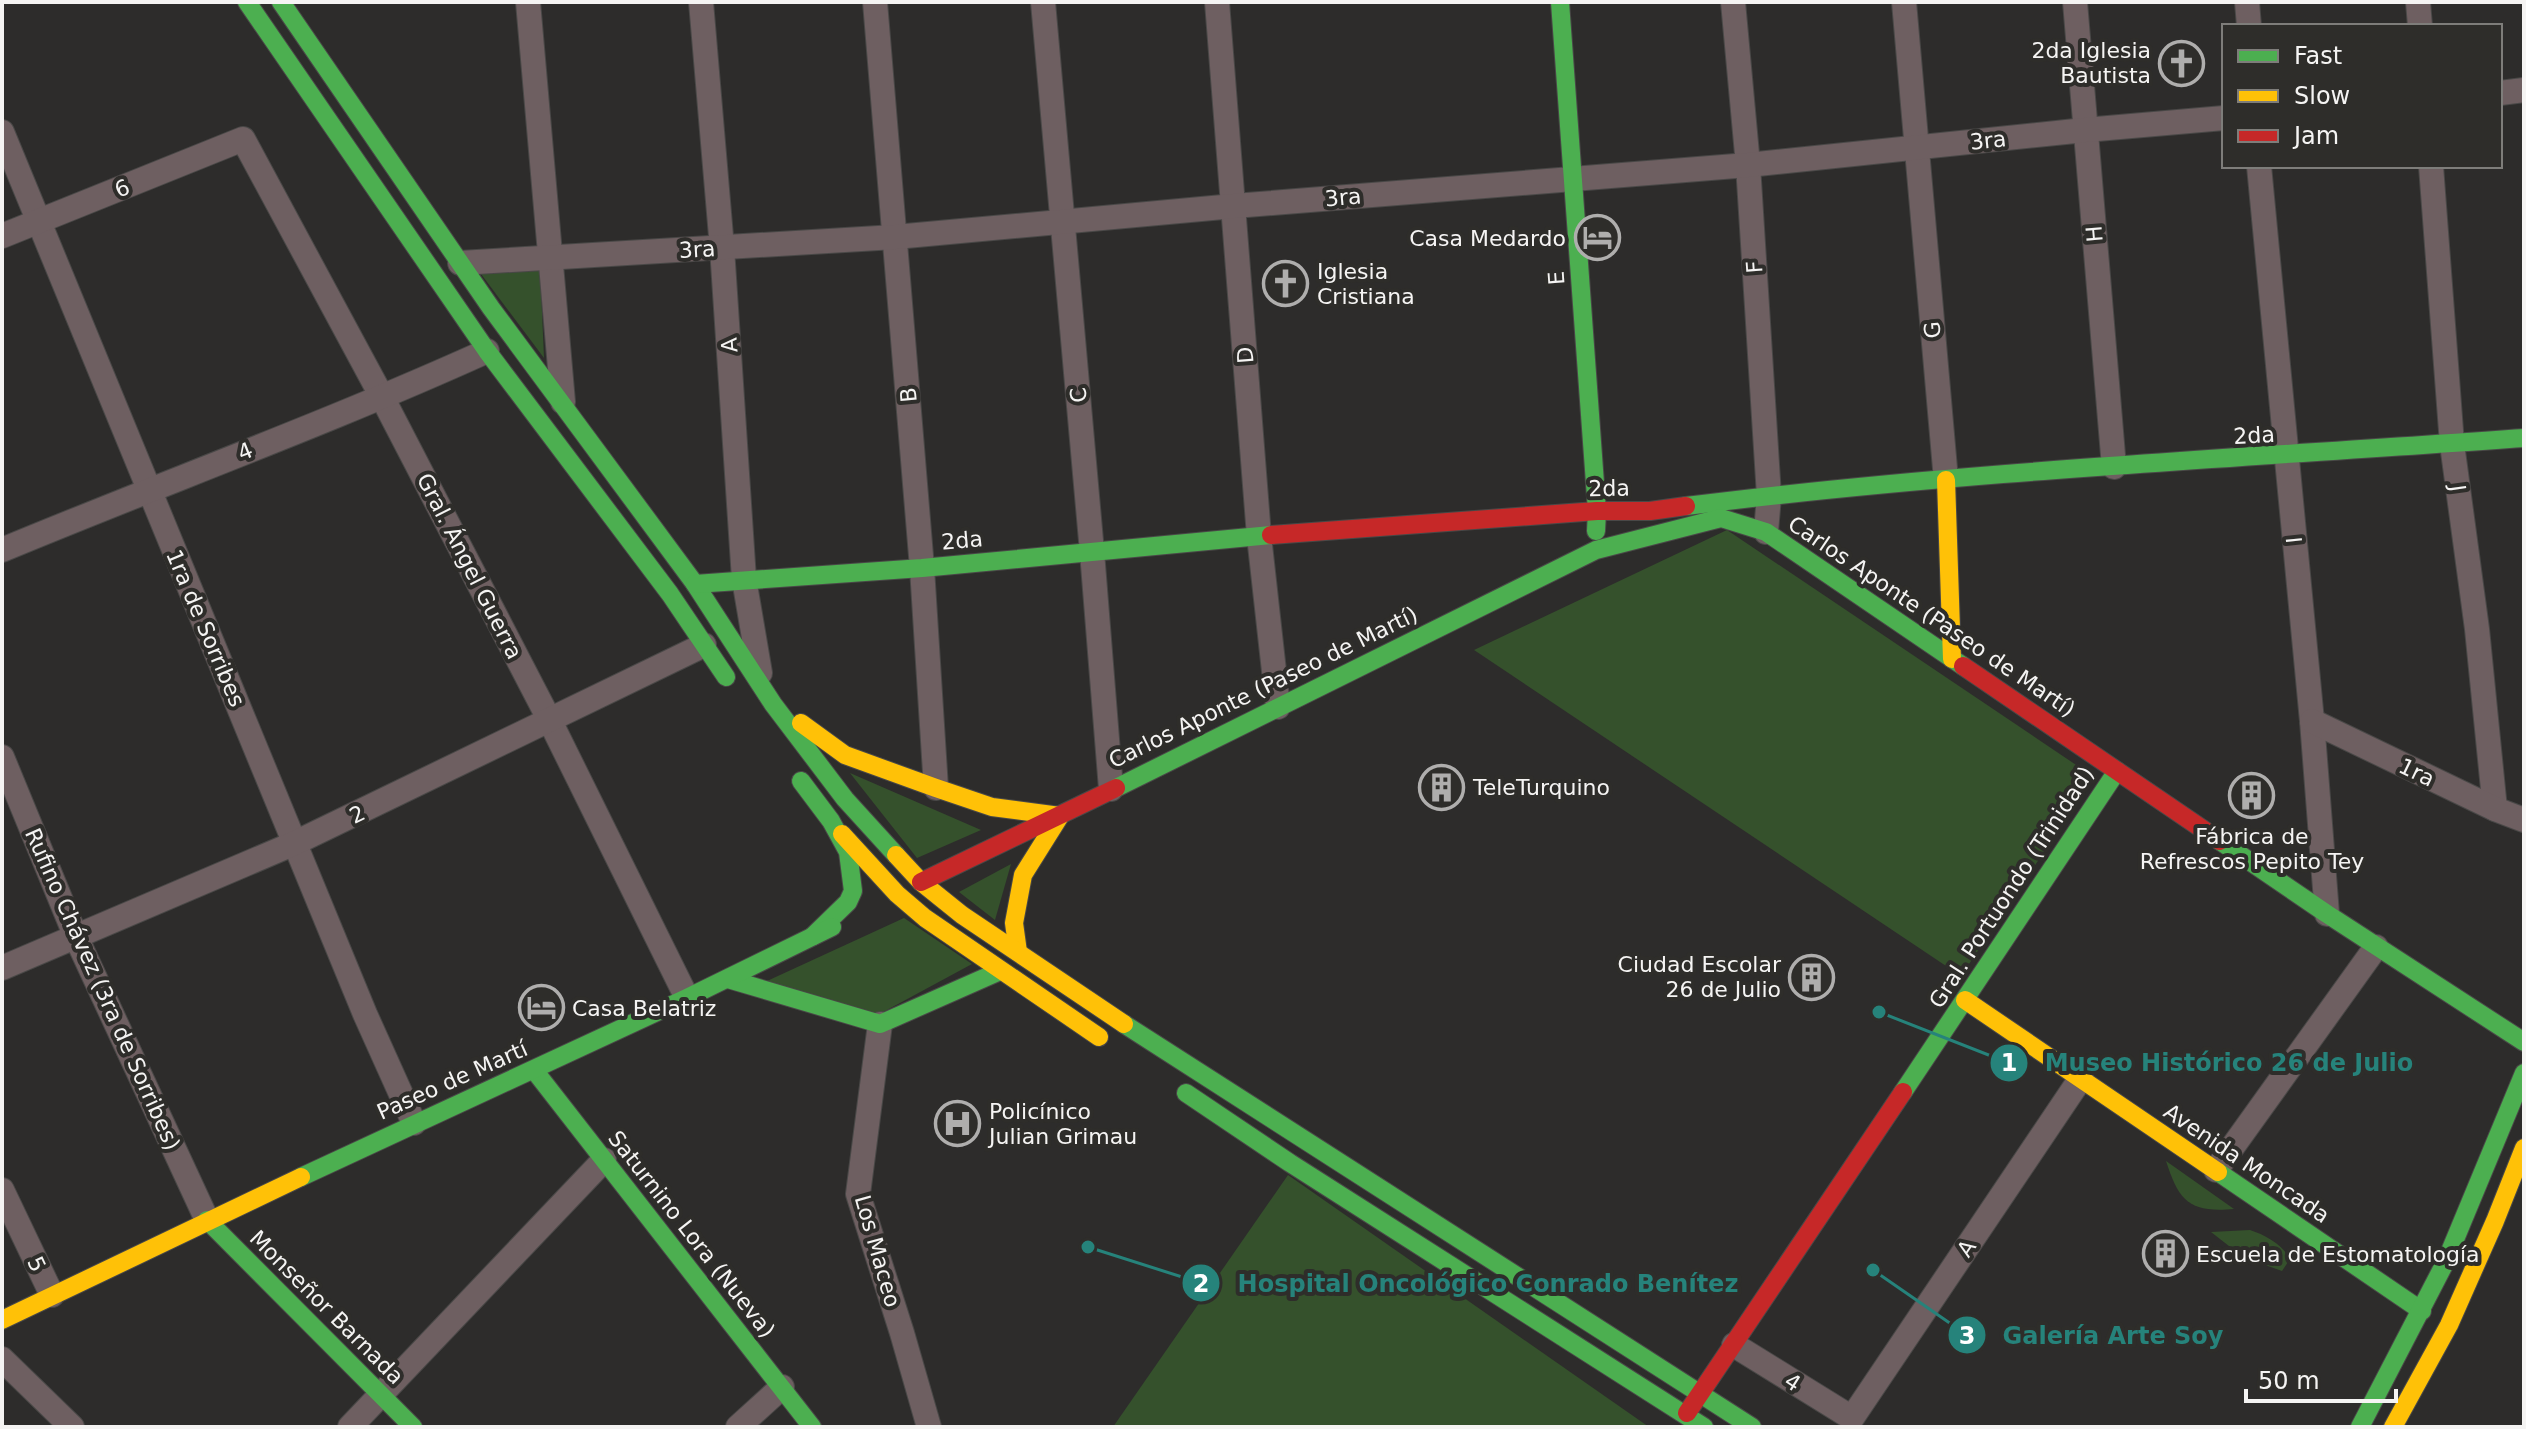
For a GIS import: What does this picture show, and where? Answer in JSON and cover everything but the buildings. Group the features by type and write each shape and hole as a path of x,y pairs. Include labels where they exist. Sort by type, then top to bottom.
{"main road":[{"path":"247,2 487,351 670,594 736,692"},
{"path":"281,2 563,408 695,584 768,695 845,799 921,882 962,915 1122,1023 1752,1427"},
{"path":"289,2 296,24"},
{"name":"E","path":"1560,2 1597,511 1596,550"},
{"name":"2da","path":"695,584 922,568 1259,536 1597,511 1650,511 1769,496 1946,480 2524,438"},
{"name":"G","path":"1946,480 1952,659"},
{"path":"1596,550 1626,525 1650,511"},
{"name":"Carlos Aponte (Paseo de Martí)","path":"921,882 1596,550 1721,518 1766,532 2376,947 2524,1042"},
{"path":"768,695 845,755 992,807 1060,816 1023,875 1014,923 1018,952"},
{"path":"787,762 831,821 897,894 925,918 1000,971 1119,1050"},
{"name":"Gral. Portuondo (Trinidad)","path":"1682,1421 2117,771"},
{"path":"813,936 848,902 853,891 848,852 831,821"},
{"name":"Paseo de Martí","path":"2,1320 207,1220 728,979 921,882"},
{"path":"728,979 880,1024 1000,971"},
{"name":"Avenida Moncada","path":"1965,1000 2422,1311"},
{"name":"Saturnino Lora (Nueva)","path":"534,1070 812,1427"},
{"path":"2360,1427 2422,1311 2481,1181 2524,1073"},
{"path":"1170,1083 1682,1421 1704,1427"},
{"path":"2393,1427 2449,1325 2524,1148"},
{"name":"Monseñor Barnada","path":"207,1220 413,1427"}],"street":[{"path":"528,2 563,408"},
{"name":"A","path":"701,2 722,248 744,579 768,695"},
{"name":"B","path":"875,2 922,568 936,788"},
{"name":"C","path":"1043,2 1111,789"},
{"name":"D","path":"1217,2 1259,536 1278,707"},
{"name":"F","path":"1733,2 1748,165 1769,496 1766,532"},
{"name":"G","path":"1904,2 1946,480"},
{"name":"H","path":"2075,2 2114,467"},
{"path":"2247,2 2249,24"},
{"path":"2418,2 2420,24"},
{"path":"2502,93 2524,90"},
{"name":"3ra","path":"460,263 895,237 1061,220 1748,165 2222,118"},
{"name":"1ra de Sorribes","path":"2,132 365,1014 414,1123"},
{"name":"6","path":"2,236 243,139"},
{"name":"Gral. Ángel Guerra","path":"243,139 382,397 550,721 687,998"},
{"name":"I","path":"2259,168 2312,721 2327,914"},
{"name":"J","path":"2431,168 2452,444 2477,629 2495,809"},
{"name":"4","path":"2,550 382,397 487,351"},
{"name":"2","path":"2,968 295,843 704,645"},
{"name":"1ra","path":"2312,721 2524,820"},
{"name":"Rufino Chávez (3ra de Sorribes)","path":"2,757 76,937 207,1220"},
{"path":"2216,1170 2376,947"},
{"name":"Los Maceo","path":"880,1024 858,1194 929,1427"},
{"name":"A","path":"1852,1418 2081,1078"},
{"path":"350,1427 604,1160"},
{"name":"5","path":"2,1190 52,1295"},
{"name":"4","path":"1734,1345 1852,1418"},
{"path":"2,1359 72,1427"},
{"path":"738,1427 782,1387"}],"green space":[{"path":"540,267 544,358 481,274"},
{"path":"1727,530 2094,777 1961,976 1474,650"},
{"path":"850,773 981,830 917,858"},
{"path":"1011,864 995,920 959,892"},
{"path":"904,918 972,964 874,1017 767,981"},
{"path":"2166,1161 2234,1209 2206,1209 2188,1202 2176,1186"},
{"path":"1288,1175 1649,1427 1113,1427"},
{"path":"2250,1230 2273,1241 2287,1254 2290,1259 2282,1271 2252,1264 2211,1232"}],"traffic: fast":[{"path":"247,2 487,351 670,594 726,677"},
{"path":"281,2 491,308 695,584 773,704 845,799 896,855"},
{"path":"1560,2 1596,531"},
{"path":"1686,506 2000,474 2524,438"},
{"path":"1116,788 1596,550 1721,518 1766,532 1963,666"},
{"path":"695,584 922,568 1271,535"},
{"path":"1903,1092 2117,771"},
{"path":"801,781 831,821 848,852 853,891 848,902 813,936"},
{"path":"2220,841 2524,1042"},
{"path":"301,1177 687,998 832,927"},
{"path":"728,979 880,1024 1000,971"},
{"path":"1124,1024 1752,1427"},
{"path":"534,1070 812,1427"},
{"path":"2360,1427 2446,1261 2524,1073"},
{"path":"1186,1093 1290,1163 1704,1427"},
{"path":"2218,1172 2422,1311"},
{"path":"207,1220 413,1427"}],"traffic: slow":[{"path":"1946,480 1952,659"},
{"path":"801,723 845,755 936,788 992,807 1060,816 1023,875 1014,923 1018,952"},
{"path":"842,834 897,894 925,918 1099,1037"},
{"path":"896,855 921,882 962,915 1124,1024"},
{"path":"1965,1000 2218,1172"},
{"path":"2393,1427 2449,1325 2524,1148"},
{"path":"2,1320 301,1177"}],"traffic: jam":[{"path":"1271,535 1597,511 1650,511 1686,506"},
{"path":"1963,666 2220,841"},
{"path":"921,882 1116,788"},
{"path":"1687,1413 1903,1092"}],"place":[{"name":"2da Iglesia Bautista","path":"2182,63"},
{"name":"Casa Medardo","path":"1597,238"},
{"name":"Iglesia Cristiana","path":"1286,284"},
{"name":"TeleTurquino","path":"1442,787"},
{"name":"Fábrica de Refrescos Pepito Tey","path":"2252,795"},
{"name":"Ciudad Escolar 26 de Julio","path":"1812,977"},
{"name":"Casa Belatriz","path":"541,1008"},
{"name":"Museo Histórico 26 de Julio","path":"1879,1012"},
{"name":"Policínico Julian Grimau","path":"958,1124"},
{"name":"Hospital Oncológico Conrado Benítez","path":"1088,1247"},
{"name":"Escuela de Estomatología","path":"2165,1254"},
{"name":"Galería Arte Soy","path":"1873,1270"}]}
